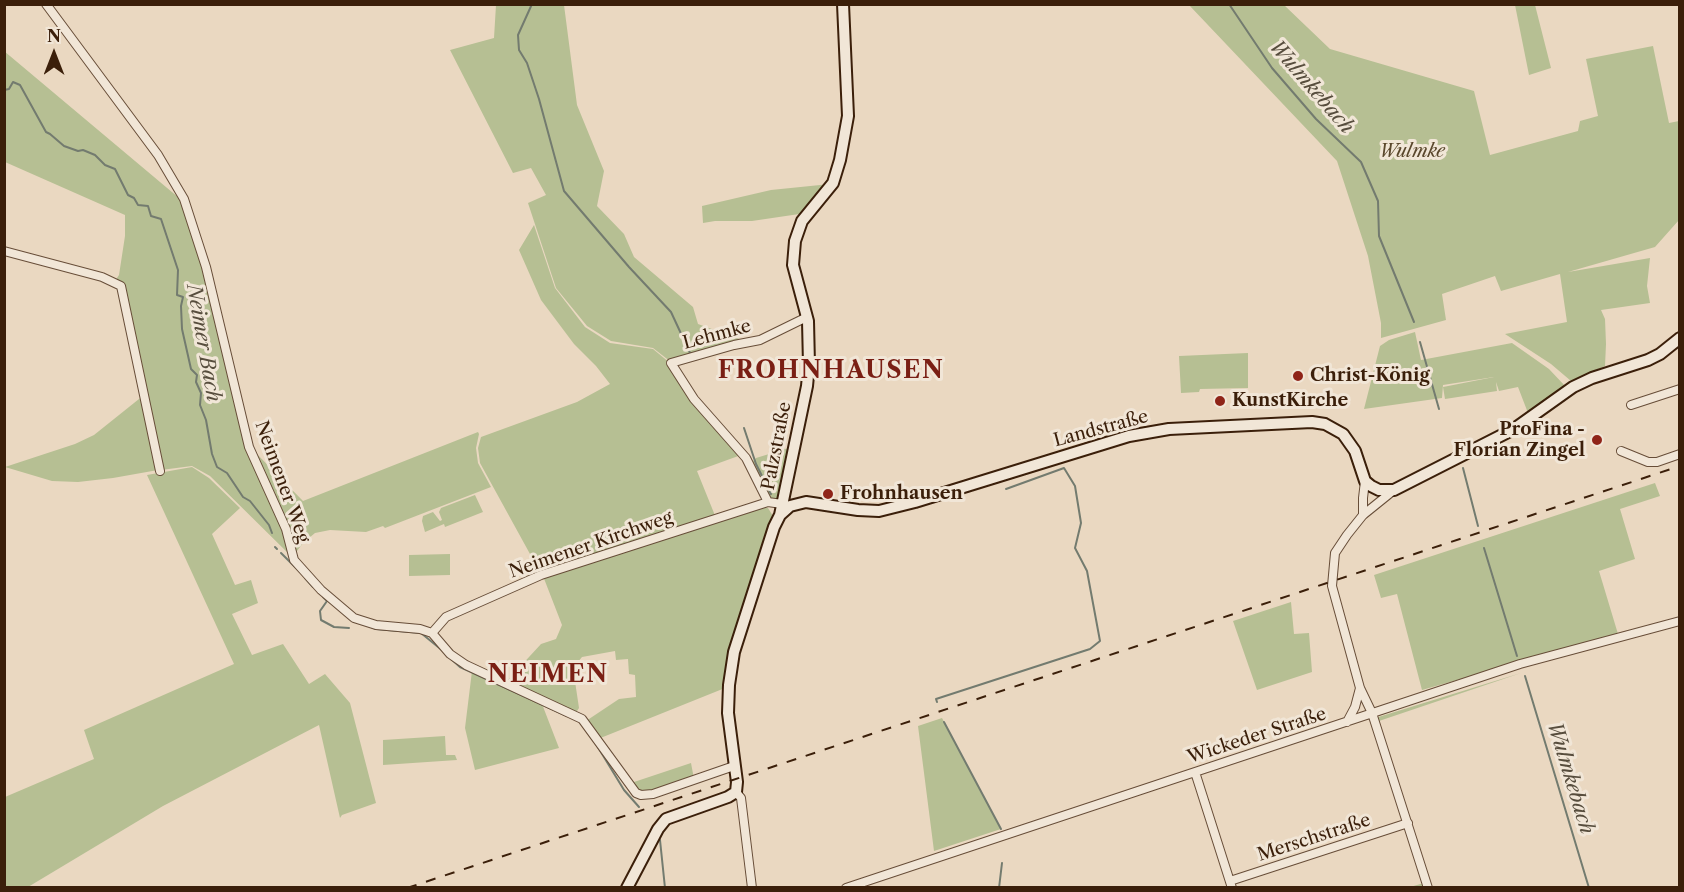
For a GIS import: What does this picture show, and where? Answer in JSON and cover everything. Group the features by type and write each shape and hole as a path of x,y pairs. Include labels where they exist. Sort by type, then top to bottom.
{"main road":[{"name":"Palzstraße","path":"781,510 807,386 810,343 807,317 793,265 795,241 802,221 833,183 840,160 848,116 843,4"},
{"path":"1365,480 1379,490 1394,490 1514,429 1573,387 1592,378 1648,360 1680,339"},
{"name":"Landstraße","path":"800,503 858,510 885,510 1129,436 1169,429 1304,422 1325,424 1343,434 1355,451 1365,480"},
{"path":"627,888 658,829 666,819 728,797 736,787 728,713 733,661 774,526 781,510 800,503 787,484"}],"street":[{"name":"Neimener Weg","path":"46,4 158,155 184,199 206,267 249,447 286,529 294,560 321,590 354,618 376,625 420,629 432,633"},
{"path":"4,251 102,277 121,286 160,471"},
{"name":"Lehmke","path":"768,501 746,458 694,399 671,363 760,340 807,317"},
{"path":"1631,405 1680,389"},
{"path":"1621,451 1648,462 1657,462 1680,454"},
{"path":"1364,515 1365,480"},
{"path":"1394,490 1364,515 1347,535 1335,553 1332,581 1360,688 1372,712 1428,888"},
{"name":"Neimener Kirchweg","path":"432,633 446,617 541,574 768,501"},
{"path":"768,501 781,510"},
{"name":"Wickeder Straße","path":"846,888 1007,838 1195,772 1520,664 1680,621"},
{"path":"432,633 450,654 466,665 582,719 636,793 653,794 734,766"},
{"path":"1347,722 1355,707 1360,688"},
{"name":"Merschstraße","path":"1195,772 1231,884 1408,823"},
{"path":"736,787 741,798 752,888"}],"green space":[{"path":"496,5 564,5 577,105 604,171 597,206 624,234 634,257 693,307 698,324 745,341 671,362 653,348 611,341 587,326 556,288 528,203 546,195 531,168 513,173 450,50 494,38"},
{"name":"Wulmke","path":"1189,5 1284,5 1330,49 1474,91 1490,155 1578,131 1580,121 1598,116 1586,59 1653,46 1669,123 1679,121 1679,220 1655,247 1568,272 1650,258 1647,286 1650,303 1601,310 1605,319 1605,366 1571,381 1551,364 1505,334 1567,322 1560,274 1501,291 1495,276 1442,294 1446,320 1381,338 1381,323 1368,256 1337,161"},
{"path":"1515,5 1535,5 1551,68 1529,75"},
{"path":"4,51 185,203 205,267 249,448 284,530 293,558 210,476 192,466 161,470 122,286 115,281 119,275 125,236 125,215 5,162"},
{"path":"830,184 806,213 752,221 703,223 702,206 771,190"},
{"path":"534,225 555,288 585,327 610,343 653,349 670,363 741,455 697,471 716,518 541,574 480,463 478,448 481,437 577,402 610,384 574,344 541,300 519,250"},
{"path":"1415,332 1421,360 1512,343 1549,369 1566,387 1528,413 1518,387 1499,391 1496,382 1497,391 1445,399 1443,387 1494,377 1443,385 1442,398 1364,409 1380,346 1389,340"},
{"path":"1248,353 1248,388 1200,389 1199,392 1181,393 1179,356"},
{"path":"144,395 158,470 78,482 52,481 5,467 75,444 94,435"},
{"path":"478,432 476,448 478,463 491,487 385,528 383,526 366,532 330,530 315,533 294,555 250,447 303,501"},
{"path":"792,447 782,493 778,498 771,498 750,464 756,458"},
{"path":"192,467 209,478 240,508 212,534 235,585 251,580 258,603 232,614 252,655 283,644 309,684 325,674 350,703 376,803 342,815 340,818 319,725 163,806 28,887 5,888 5,797 94,759 84,730 234,664 147,475"},
{"path":"1655,483 1660,496 1620,509 1635,559 1599,571 1618,634 1422,690 1397,594 1381,598 1374,575"},
{"path":"475,495 483,512 425,532 423,516 433,512 440,521 442,520 439,512 441,508"},
{"path":"761,507 768,508 773,516 725,688 598,739 586,721 619,699 636,697 635,675 629,674 628,659 616,660 615,651 582,657 573,668 579,708 575,714 506,682 541,644 556,639 562,625 543,576"},
{"path":"450,554 450,575 409,576 409,555"},
{"path":"1291,602 1294,634 1309,633 1312,672 1257,690 1233,621"},
{"path":"472,671 542,704 559,748 475,770 465,728"},
{"path":"1521,673 1379,721 1431,887 1410,887 1424,883 1372,719"},
{"path":"942,718 1001,829 934,851 918,726"},
{"path":"445,736 446,755 455,755 457,760 383,765 383,740"},
{"path":"691,763 694,779 647,793 636,790 631,783"}],"waterway":[{"path":"532,4 518,35 519,50 527,63 539,99 564,191 671,312 690,353"},
{"name":"Wulmkebach","path":"1229,4 1272,68 1316,119 1361,162 1378,201 1379,236 1414,322"},
{"name":"Neimer Bach","path":"4,90 9,89 13,82 20,85 46,132 64,146 95,155 105,165 115,169 128,195 134,198 138,205 148,206 151,216 161,219 178,270 177,295 183,297 182,329 191,369 197,375 196,382 201,393 200,405 206,420 212,454 217,467 227,473 243,497 250,501 269,525 272,533"},
{"name":"Wulmkebach","path":"1420,342 1439,409"},
{"path":"744,428 756,464 771,494"},
{"path":"937,702 936,699 1090,649 1100,641 1087,571 1075,548 1081,523 1075,486 1064,468 1006,489"},
{"name":"Wulmkebach","path":"1463,468 1478,526"},
{"name":"Wulmkebach","path":"1484,548 1517,656"},
{"name":"Neimer Bach","path":"281,553 300,572"},
{"name":"Neimer Bach","path":"305,578 313,587"},
{"name":"Neimer Bach","path":"323,597 327,601 320,611 321,620 334,627 349,628"},
{"name":"Neimer Bach","path":"371,627 421,633 443,651"},
{"name":"Neimer Bach","path":"451,659 460,667 567,716"},
{"name":"Wulmkebach","path":"1525,676 1589,888"},
{"path":"944,722 1001,829"},
{"name":"Neimer Bach","path":"596,744 624,790 639,807"},
{"name":"Neimer Bach","path":"660,840 665,888"},
{"path":"999,888 1002,863"}],"railway":[{"path":"407,888 1680,466"}],"place":[{"name":"Christ-König","path":"1298,376"},
{"name":"KunstKirche","path":"1220,401"},
{"name":"ProFina - Florian Zingel","path":"1597,440"},
{"name":"Frohnhausen","path":"828,494"}],"district":[{"name":"FROHNHAUSEN","path":"831,371"},
{"name":"NEIMEN","path":"548,675"}]}
